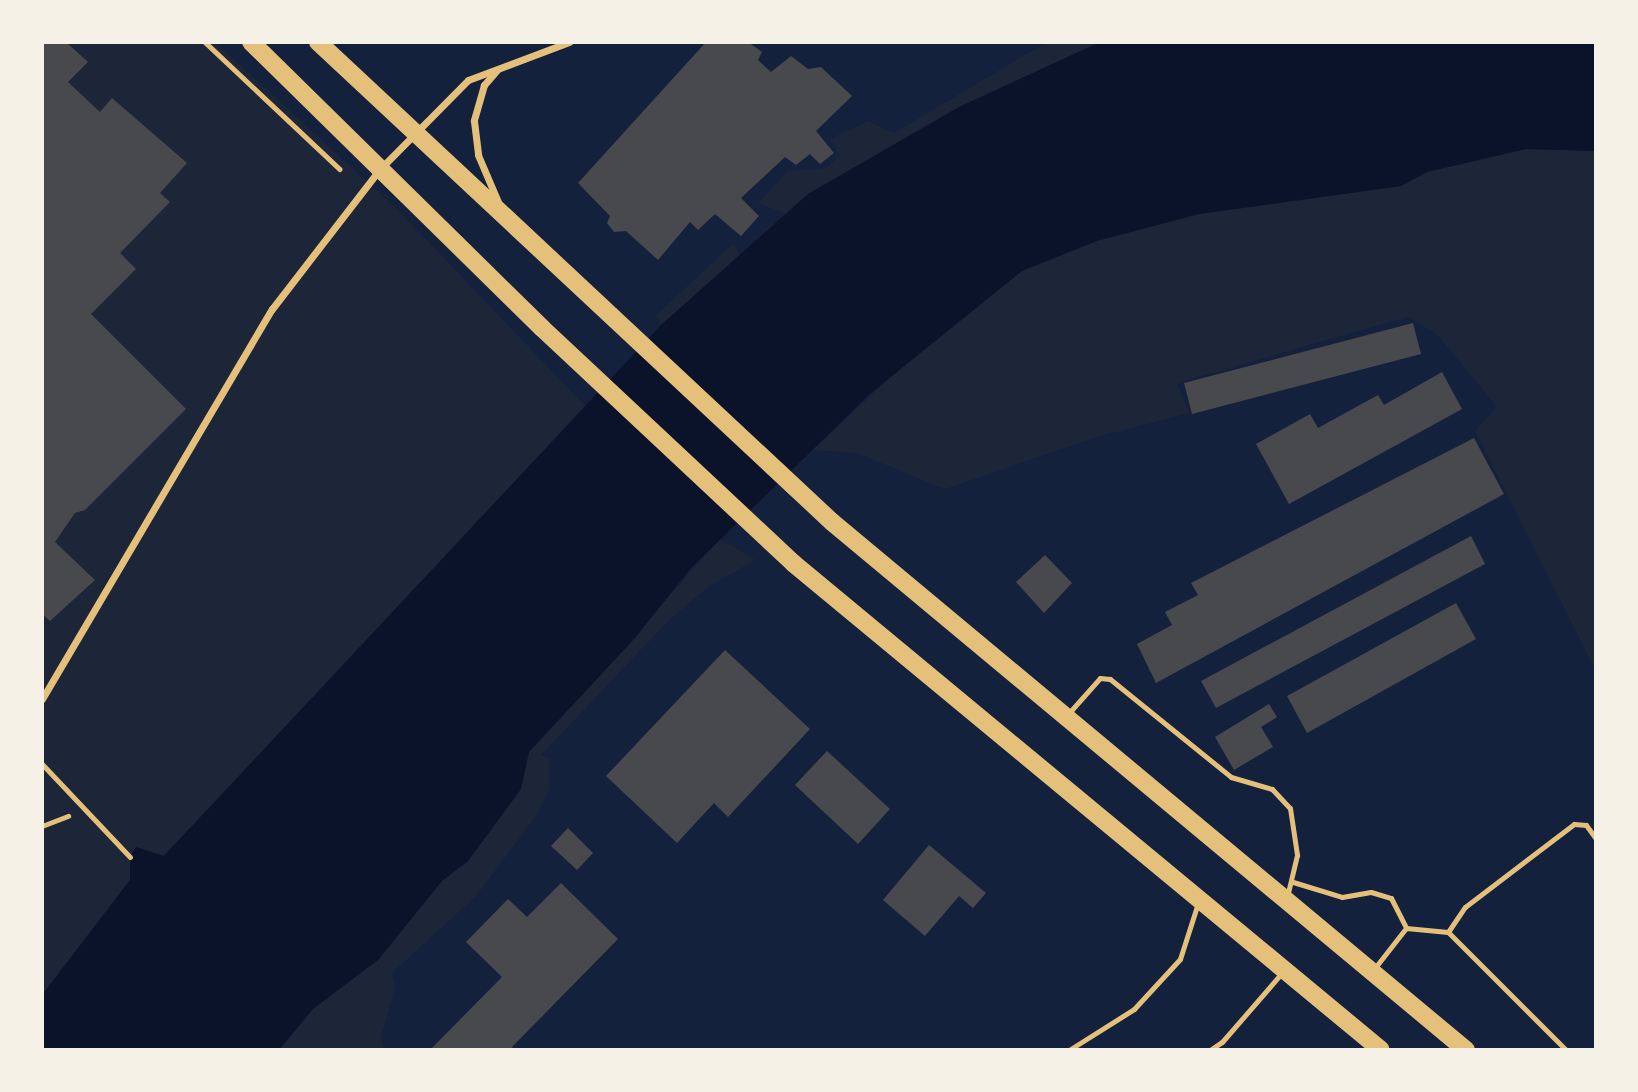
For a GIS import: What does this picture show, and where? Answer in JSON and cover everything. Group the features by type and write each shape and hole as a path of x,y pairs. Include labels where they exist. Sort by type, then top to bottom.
{"main road":[{"path":"251,42 542,328 793,563 1381,1050"},
{"path":"318,42 832,522 1466,1050"}],"street":[{"path":"42,699 272,309 380,169 468,80 569,42"},
{"path":"498,68 485,85 474,121 478,155 504,215"}],"lane":[{"path":"1065,717 1100,678 1110,679 1231,778 1272,789 1290,808 1297,855 1293,883 1286,900"},
{"path":"42,764 130,857"},
{"path":"1448,932 1465,907 1574,824 1586,825 1596,839"},
{"path":"1293,883 1342,897 1371,892 1391,898 1406,928"},
{"path":"1069,1050 1134,1009 1180,959 1199,900"},
{"path":"1406,928 1448,932 1566,1050"},
{"path":"1372,972 1406,928"},
{"path":"1210,1050 1222,1042 1284,970"}],"path":[{"path":"205,42 340,169"},
{"path":"42,826 85,810"}],"shaded area":[{"path":"42,42 215,42 401,213 587,408 163,856 136,848 130,857 130,880 42,995"},
{"path":"1047,42 1100,42 959,107 808,194 787,214 758,203 788,171 826,168 840,155 830,139 868,121 894,133"},
{"path":"1100,42 1596,42 1596,151 1526,149 1427,172 1401,186 1199,214 1097,241 1022,271 871,393 691,568 635,638 529,752 521,789 468,861 442,881 378,960 313,1009 279,1050 42,1050 42,995 130,880 130,857 136,847 164,856 661,325 808,194 959,107"},
{"path":"1526,149 1596,151 1596,671 1475,431 1497,407 1437,334 1407,317 1177,383 1189,413 1097,437 945,489 857,453 813,450 907,362 1003,283 1038,262 1097,241 1199,214 1401,186 1427,172"},
{"path":"734,243 740,256 662,325 656,315"},
{"path":"720,539 755,560 708,587 670,619 541,755 550,758 549,790 536,816 476,896 392,973 395,987 381,1038 385,1050 279,1050 313,1009 378,960 442,881 468,861 521,789 529,752"}],"building":[{"path":"42,42 66,42 88,62 68,82 100,112 112,98 187,163 160,193 170,202 120,253 136,269 91,314 186,409 85,510 75,513 55,542 95,580 50,621 42,614"},
{"path":"706,42 748,42 762,52 758,60 771,72 791,56 808,69 821,67 852,96 816,131 834,153 820,164 810,154 796,165 785,157 741,198 759,216 741,236 715,214 698,230 690,222 658,260 626,231 614,232 607,223 610,216 578,183"},
{"path":"1413,323 1421,354 1192,414 1184,383"},
{"path":"1442,372 1462,409 1289,504 1256,444 1310,414 1318,428 1378,395 1384,405"},
{"path":"1474,438 1504,494 1156,683 1137,644 1172,625 1165,612 1198,595 1191,583"},
{"path":"1471,536 1485,564 1216,708 1201,681"},
{"path":"1045,555 1072,583 1044,613 1016,582"},
{"path":"1456,603 1476,639 1307,733 1287,696"},
{"path":"725,650 810,729 728,817 714,803 677,843 606,776"},
{"path":"1269,704 1277,717 1261,727 1273,747 1234,770 1215,737"},
{"path":"827,751 890,809 858,844 795,785"},
{"path":"568,828 593,853 577,870 551,846"},
{"path":"929,845 986,893 973,908 959,896 925,936 883,900"},
{"path":"561,883 618,939 512,1047 515,1050 430,1050 502,977 466,942 508,899 527,917"}]}
